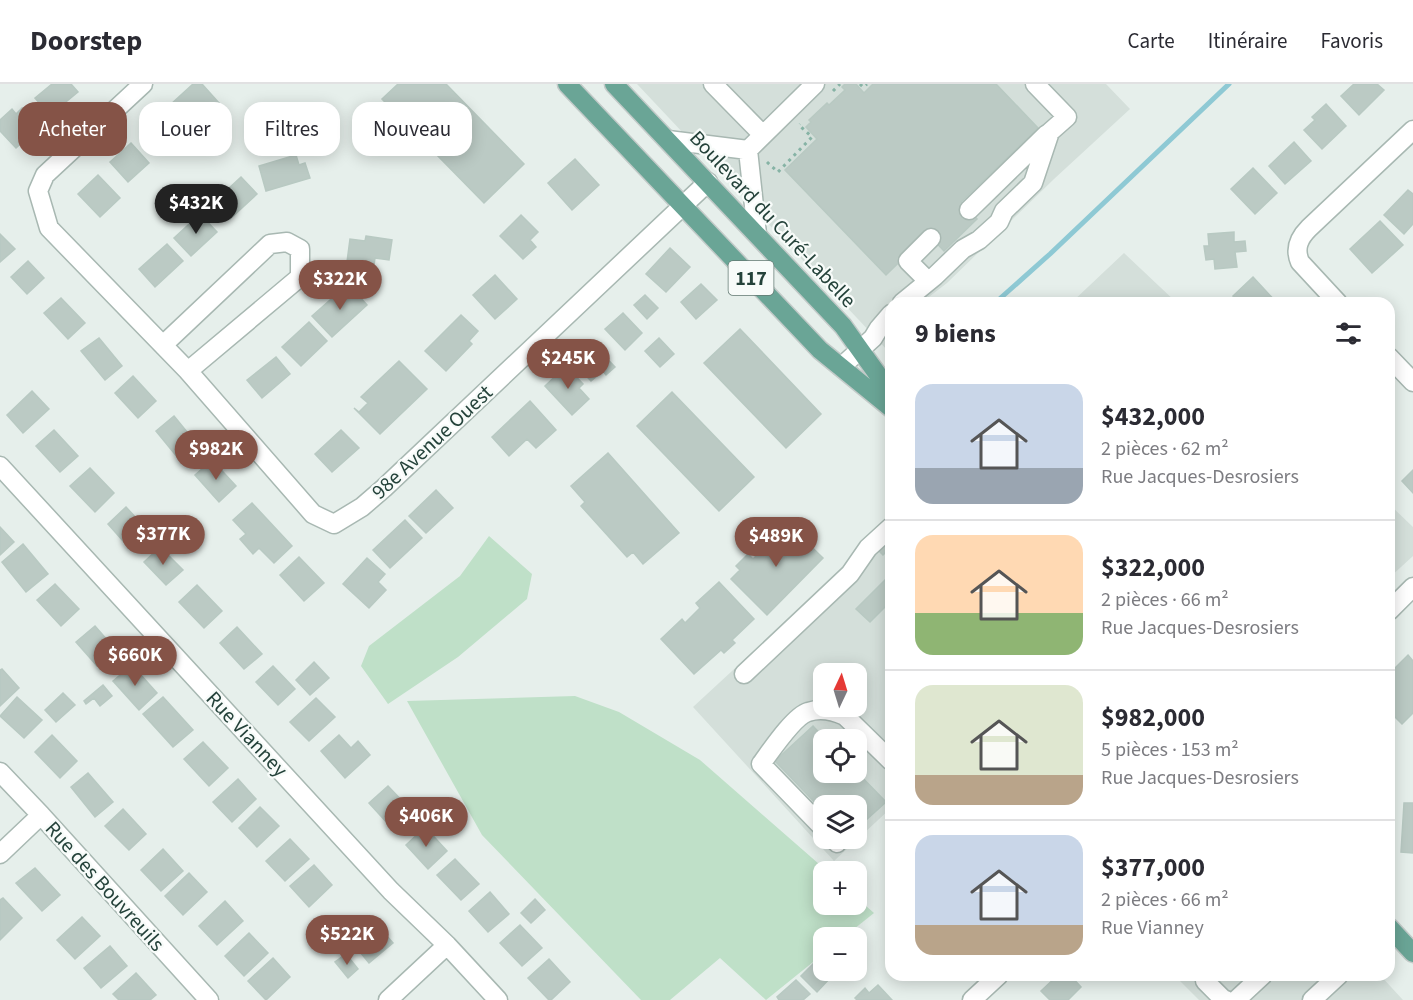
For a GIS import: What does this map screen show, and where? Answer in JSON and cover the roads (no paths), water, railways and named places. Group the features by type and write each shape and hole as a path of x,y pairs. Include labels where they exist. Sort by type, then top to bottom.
{"main road":[{"name":"117","path":"567,84 820,350 885,403"},
{"name":"Boulevard du Curé-Labelle","path":"614,84 843,326 885,384"},
{"path":"1395,934 1413,953"}],"street":[{"path":"143,84 45,176 38,191 49,228 188,371 300,277 300,249 287,242 270,244 163,345"},
{"path":"713,84 763,135"},
{"path":"969,210 1067,117 1035,84"},
{"path":"748,150 763,135 822,90"},
{"path":"1332,297 1300,262 1297,253 1298,243 1309,228 1413,129"},
{"path":"909,297 963,249 979,240 999,222 1004,212 1033,183 1050,132"},
{"path":"668,140 748,150"},
{"path":"748,150 757,234"},
{"name":"98e Avenue Ouest","path":"188,371 313,514 334,524 362,507 384,488 708,182"},
{"path":"928,281 908,261 931,238"},
{"path":"841,367 873,338 885,321"},
{"path":"1395,363 1413,382"},
{"name":"Rue Vianney","path":"0,466 392,891 498,1000"},
{"path":"744,674 850,574 868,548 885,532"},
{"path":"1395,605 1413,587"},
{"path":"813,818 761,764 798,719 806,712 837,712 885,749"},
{"name":"Rue des Bouvreuils","path":"1,776 41,815 209,1000"},
{"path":"0,854 41,815"},
{"path":"388,1000 447,945"},
{"path":"972,1000 993,981"},
{"path":"1205,981 1226,1000"},
{"path":"1236,1000 1257,981"},
{"path":"1312,1000 1333,981"}],"waterway":[{"path":"1002,297 1229,84"}]}
